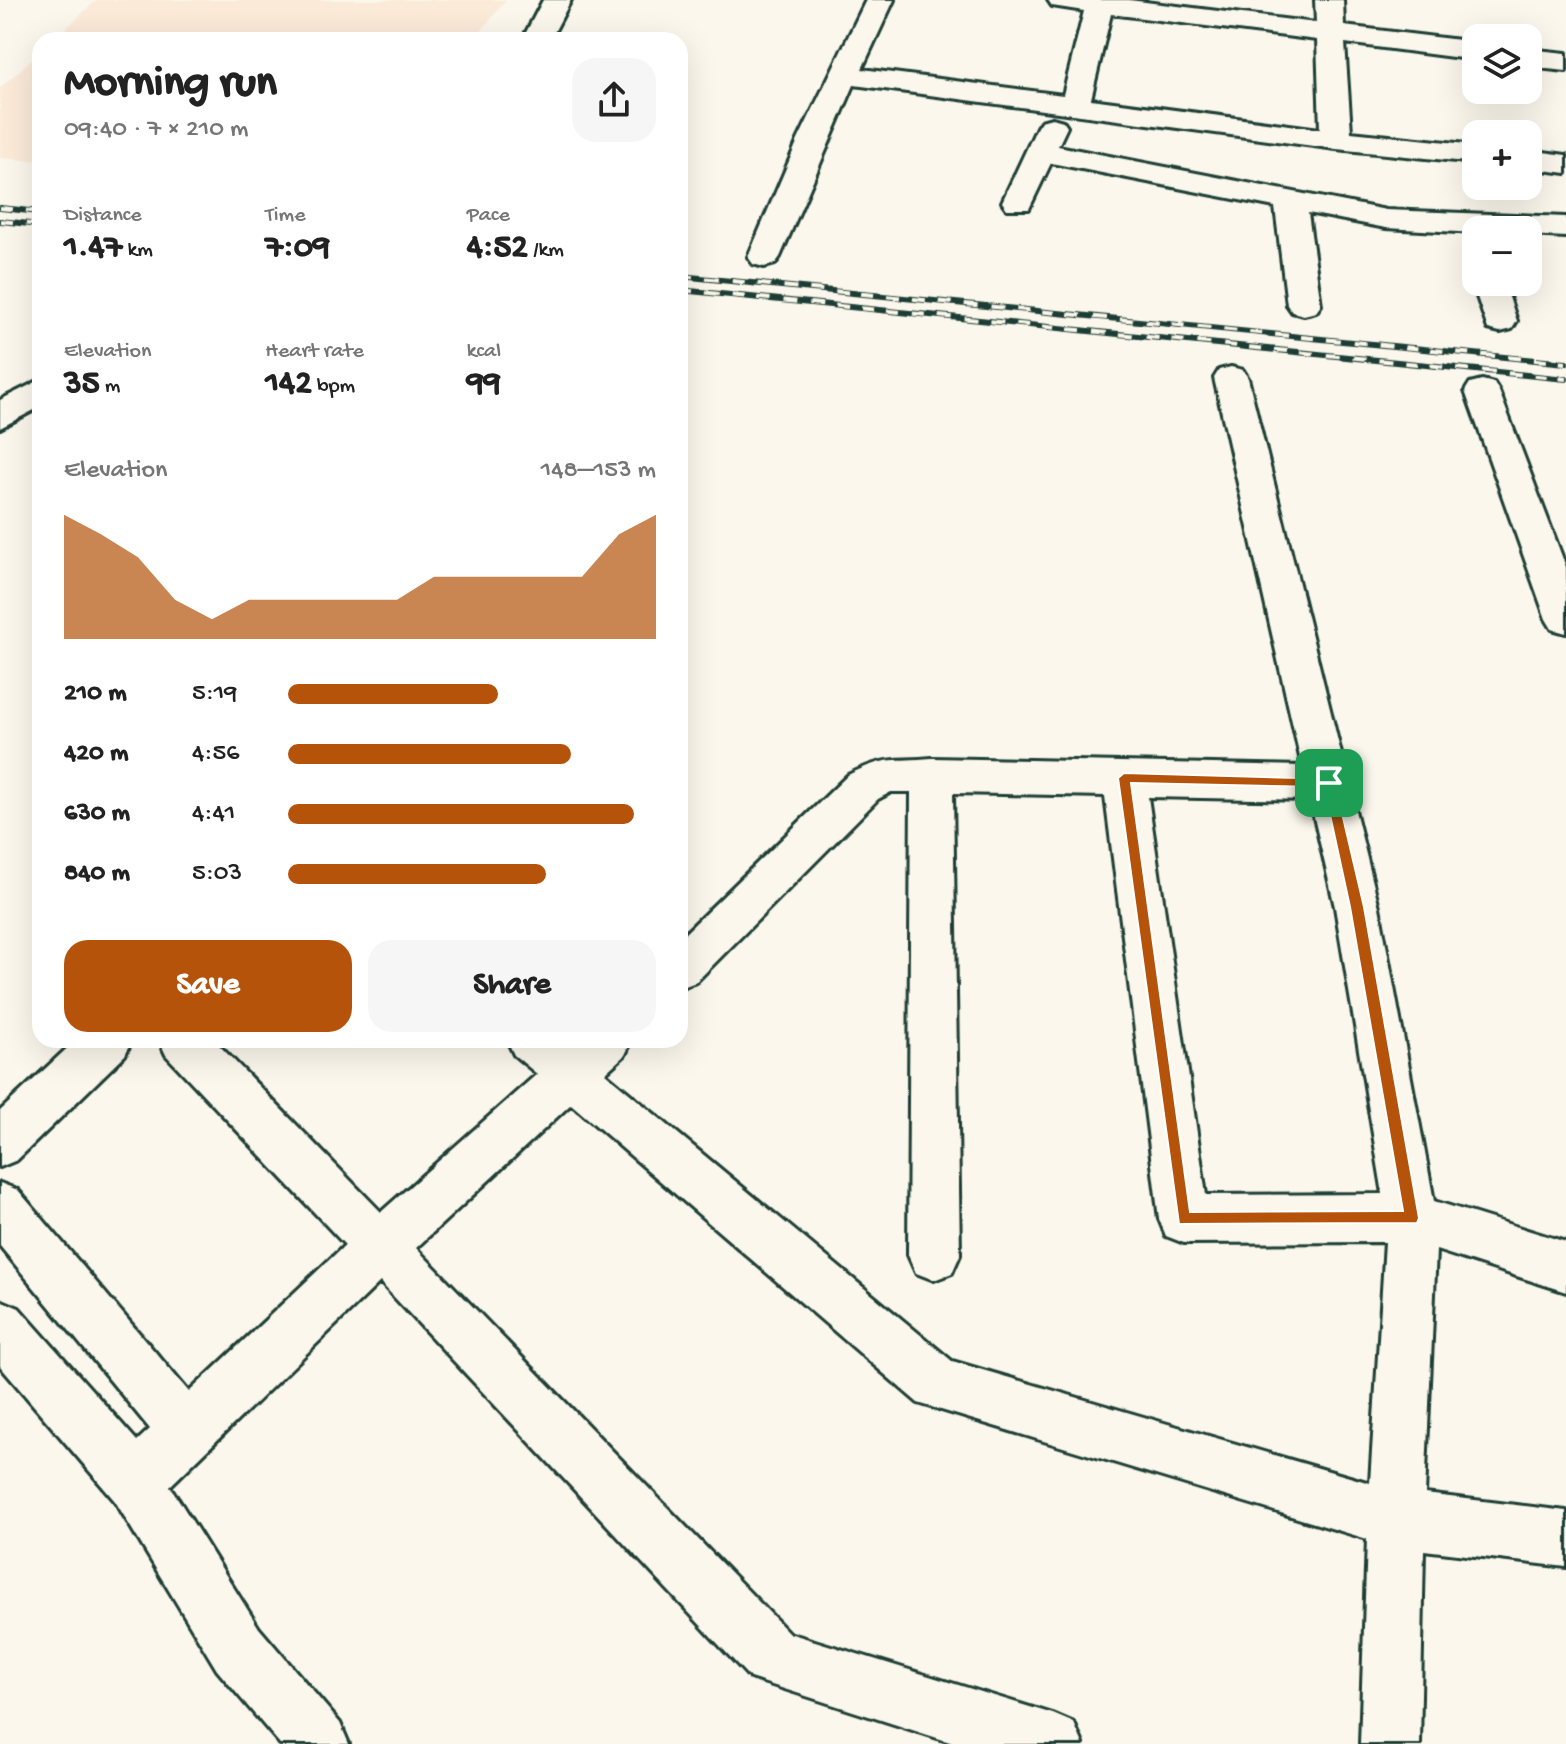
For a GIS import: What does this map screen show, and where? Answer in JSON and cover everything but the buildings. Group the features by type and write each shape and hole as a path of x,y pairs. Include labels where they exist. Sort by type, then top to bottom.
{"street":[{"path":"540,32 557,0"},
{"path":"764,257 880,0"},
{"path":"1062,0 1101,2 1462,49"},
{"path":"1329,0 1336,140"},
{"path":"1018,202 1040,152 1068,103 1101,2"},
{"path":"1542,59 1566,62"},
{"path":"844,75 1336,140 1462,153"},
{"path":"1040,152 1386,219 1462,230"},
{"path":"1542,161 1566,164"},
{"path":"1290,200 1304,305"},
{"path":"1542,228 1566,227"},
{"path":"1492,296 1500,321"},
{"path":"1231,378 1357,907 1412,1218 1396,1519 1390,1744"},
{"path":"1482,391 1565,612"},
{"path":"0,416 32,396"},
{"path":"688,960 863,787 886,775 1329,783"},
{"path":"932,775 934,1255"},
{"path":"1124,778 1184,1219 1412,1218 1566,1267"},
{"path":"0,1144 100,1048"},
{"path":"191,1048 771,1657 1053,1744"},
{"path":"540,1048 937,1384 1396,1519 1566,1539"},
{"path":"135,1481 381,1246 600,1048"},
{"path":"0,1207 187,1432"},
{"path":"0,1326 135,1481 238,1649 319,1744"}],"shaded area":[{"path":"97,0 506,0 480,32 62,32"},
{"path":"32,59 32,160 0,158 0,88"}],"railway":[{"path":"0,208 32,211"},
{"path":"0,221 32,224"},
{"path":"688,277 1566,363"},
{"path":"688,291 1566,379"}],"route":[{"path":"1124,778 1329,783 1357,907 1412,1218 1184,1219 1124,778"}]}
